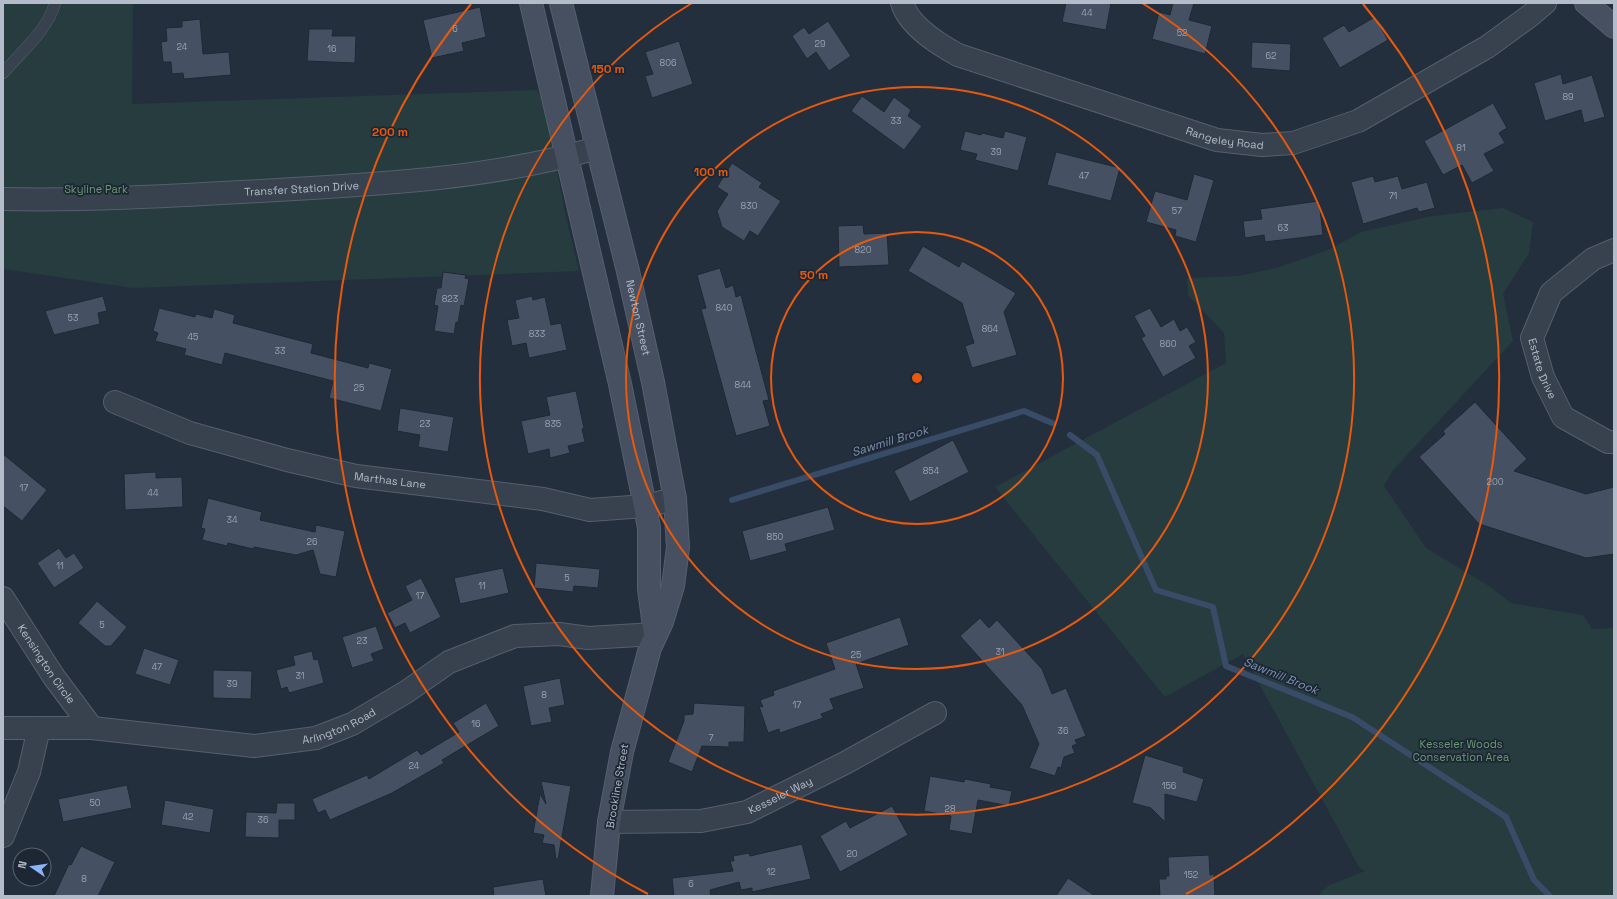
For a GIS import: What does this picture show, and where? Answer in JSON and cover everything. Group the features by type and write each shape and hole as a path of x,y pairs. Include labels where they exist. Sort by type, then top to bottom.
{"main road":[{"name":"Newton Street","path":"530,3 620,384 645,506 649,528 649,589 655,634"},
{"name":"Newton Street","path":"561,3 653,382 675,499 678,547 673,586 662,622 655,634 641,678"},
{"path":"1586,3 1614,27"},
{"name":"Brookline Street","path":"602,896 610,822 622,752 641,678"}],"street":[{"name":"Rangeley Road","path":"902,3 905,11 932,40 958,56 1217,140 1262,146 1293,143 1358,121 1487,47 1545,3"},
{"name":"Transfer Station Drive","path":"3,199 58,200 145,198 350,186 462,175 566,157 597,148"},
{"name":"Estate Drive","path":"1614,250 1593,259 1551,293 1532,338 1543,377 1563,417 1608,442 1614,442"},
{"name":"Marthas Lane","path":"115,402 190,433 287,460 356,476 543,499 590,510 645,506 675,499"},
{"name":"Kensington Circle","path":"3,598 54,677 92,728"},
{"name":"Arlington Road","path":"3,728 92,728 254,746 316,738 352,724 406,692 449,662 515,636 559,634 588,638 655,634"},
{"name":"Kesseler Way","path":"610,822 701,821 747,812 846,763 935,712"},
{"path":"3,836 29,772 39,728"}],"lane":[{"path":"3,73 39,33 53,10 55,3"}],"green space":[{"name":"Skyline Park","path":"3,3 133,3 132,104 537,90 543,101 566,217 579,271 133,288 3,269"},
{"name":"Kesseler Woods Conservation Area","path":"1503,208 1533,222 1529,253 1503,294 1513,341 1393,470 1384,486 1426,548 1489,586 1511,603 1583,615 1592,629 1614,628 1614,896 1320,896 1321,891 1330,885 1365,871 1359,867 1243,654 1165,697 995,487 1226,363 1224,333 1188,295 1187,278 1239,276 1276,268 1328,250 1361,232 1432,216"}],"building":[{"path":"1066,3 1111,3 1106,30 1062,22"},
{"path":"1173,3 1194,3 1189,20 1212,26 1205,54 1152,39 1159,12 1170,15"},
{"path":"480,7 486,37 462,43 464,51 432,58 423,20"},
{"path":"1375,17 1388,40 1340,68 1322,38 1344,25 1349,32"},
{"path":"200,19 203,54 229,52 231,75 184,79 183,73 172,74 171,62 163,62 161,42 167,41 166,28 182,27 182,21"},
{"path":"828,21 851,56 829,71 816,52 807,59 792,36 804,27 809,34"},
{"path":"309,29 333,29 332,36 356,36 355,63 307,61"},
{"path":"679,41 693,84 652,98 645,76 653,74 645,52"},
{"path":"1252,42 1291,44 1290,71 1251,68"},
{"path":"1561,74 1563,84 1592,75 1605,117 1584,123 1581,110 1545,121 1534,83"},
{"path":"862,96 884,112 894,97 911,110 908,116 922,126 904,150 851,111"},
{"path":"1493,103 1507,128 1499,133 1505,143 1484,154 1494,171 1472,183 1462,165 1443,175 1424,141"},
{"path":"965,131 1003,138 1005,131 1027,137 1018,171 975,160 977,154 960,150"},
{"path":"1056,152 1120,168 1111,201 1047,185"},
{"path":"732,163 762,183 759,187 781,201 758,236 750,231 744,241 722,227 717,211 728,194 717,187"},
{"path":"1194,174 1214,180 1196,242 1175,236 1176,230 1146,222 1155,191 1187,200"},
{"path":"1373,176 1375,182 1398,176 1402,189 1427,182 1435,208 1419,212 1417,208 1363,224 1351,182"},
{"path":"1319,201 1323,235 1265,242 1264,235 1245,238 1243,221 1262,219 1260,209"},
{"path":"863,225 864,234 887,233 889,265 839,267 838,226"},
{"path":"923,246 959,267 962,261 1016,293 1004,312 1017,355 972,368 965,346 974,343 962,303 908,271"},
{"path":"720,268 726,288 733,285 736,297 741,295 769,400 763,401 770,426 736,436 701,309 706,308 697,275"},
{"path":"443,272 466,275 465,278 469,279 464,306 461,305 458,323 456,322 454,334 434,331 438,306 434,305 437,288 441,288"},
{"path":"103,296 107,311 98,313 100,324 54,335 45,311"},
{"path":"532,296 533,300 545,297 551,325 561,323 567,350 529,358 526,343 512,346 507,320 519,318 515,300"},
{"path":"159,308 195,317 196,314 212,318 214,309 235,315 233,323 313,344 311,353 368,368 369,363 392,369 381,411 329,398 333,381 225,353 222,365 184,355 186,349 155,341 158,333 153,331"},
{"path":"1150,308 1161,327 1174,319 1180,331 1187,327 1196,342 1189,346 1196,358 1163,377 1141,338 1145,336 1134,316"},
{"path":"576,391 584,428 582,429 585,442 568,446 570,453 550,458 549,449 528,454 521,421 550,415 546,397"},
{"path":"1475,402 1527,459 1514,471 1586,494 1614,487 1614,554 1586,558 1479,524 1419,457 1445,434 1443,431"},
{"path":"400,408 454,417 448,452 418,447 420,435 397,431"},
{"path":"953,440 969,472 910,502 894,471"},
{"path":"3,454 47,490 22,521 3,506"},
{"path":"156,472 156,478 182,477 183,507 125,510 124,474"},
{"path":"208,498 262,512 260,520 315,532 316,525 345,531 336,577 320,574 313,550 296,555 254,547 253,549 228,543 227,546 202,540 205,529 201,528"},
{"path":"828,507 835,530 785,544 787,551 750,561 742,531"},
{"path":"59,548 66,558 74,553 84,568 54,588 37,563"},
{"path":"536,563 600,569 598,588 574,586 573,592 534,588"},
{"path":"503,568 509,593 460,604 454,578"},
{"path":"421,578 441,617 410,633 405,623 395,628 387,613 412,600 405,586"},
{"path":"97,601 127,627 111,646 105,646 78,623"},
{"path":"900,617 909,645 856,664 864,688 830,699 834,709 821,714 823,718 780,733 779,729 768,733 759,706 763,707 760,700 774,695 773,691 835,669 826,643"},
{"path":"980,618 989,628 997,620 1042,669 1052,694 1066,688 1086,736 1075,740 1077,744 1072,746 1075,753 1064,757 1061,768 1058,767 1055,776 1029,768 1039,744 1022,705 960,636"},
{"path":"376,626 384,649 371,654 374,661 352,668 342,637"},
{"path":"144,648 179,660 170,685 135,674"},
{"path":"312,651 314,660 318,659 324,683 289,693 287,687 281,689 276,670 295,665 293,656"},
{"path":"213,670 252,671 251,699 213,698"},
{"path":"560,678 565,705 549,708 552,722 531,726 523,686"},
{"path":"486,703 499,726 442,760 444,763 392,793 330,820 325,810 318,813 312,799 367,775 369,779 417,750 421,755 459,732 453,723"},
{"path":"694,703 745,706 744,742 729,742 729,747 702,746 692,772 668,762 684,721 684,715 693,714"},
{"path":"1145,755 1184,767 1183,772 1204,779 1197,802 1165,794 1165,822 1151,808 1132,803"},
{"path":"930,776 964,782 965,779 991,784 990,787 1012,791 1009,806 978,800 972,834 949,830 951,816 924,811"},
{"path":"541,781 571,786 558,859 556,859 554,845 542,843 544,835 533,833 540,794 546,804"},
{"path":"127,785 132,808 63,822 58,799"},
{"path":"165,800 214,809 210,833 161,825"},
{"path":"277,803 295,803 295,820 279,820 279,838 245,837 246,812 276,813"},
{"path":"892,806 908,835 840,872 820,836 846,821 850,828"},
{"path":"802,844 811,879 752,892 752,888 741,890 739,882 710,890 711,896 674,896 672,878 733,871 730,861 734,861 733,856 749,853 750,856"},
{"path":"81,846 115,862 98,896 54,896 69,864 71,865"},
{"path":"1209,855 1210,875 1214,874 1215,896 1160,896 1159,879 1166,879 1166,876 1169,876 1168,857"},
{"path":"1068,878 1095,896 1056,896"},
{"path":"543,879 546,896 494,896 493,887"}],"waterway":[{"name":"Sawmill Brook","path":"732,500 1024,411 1052,423"},
{"name":"Sawmill Brook","path":"1070,435 1097,455 1156,590 1213,607 1226,666 1352,717 1506,817 1534,880 1550,896"}]}
